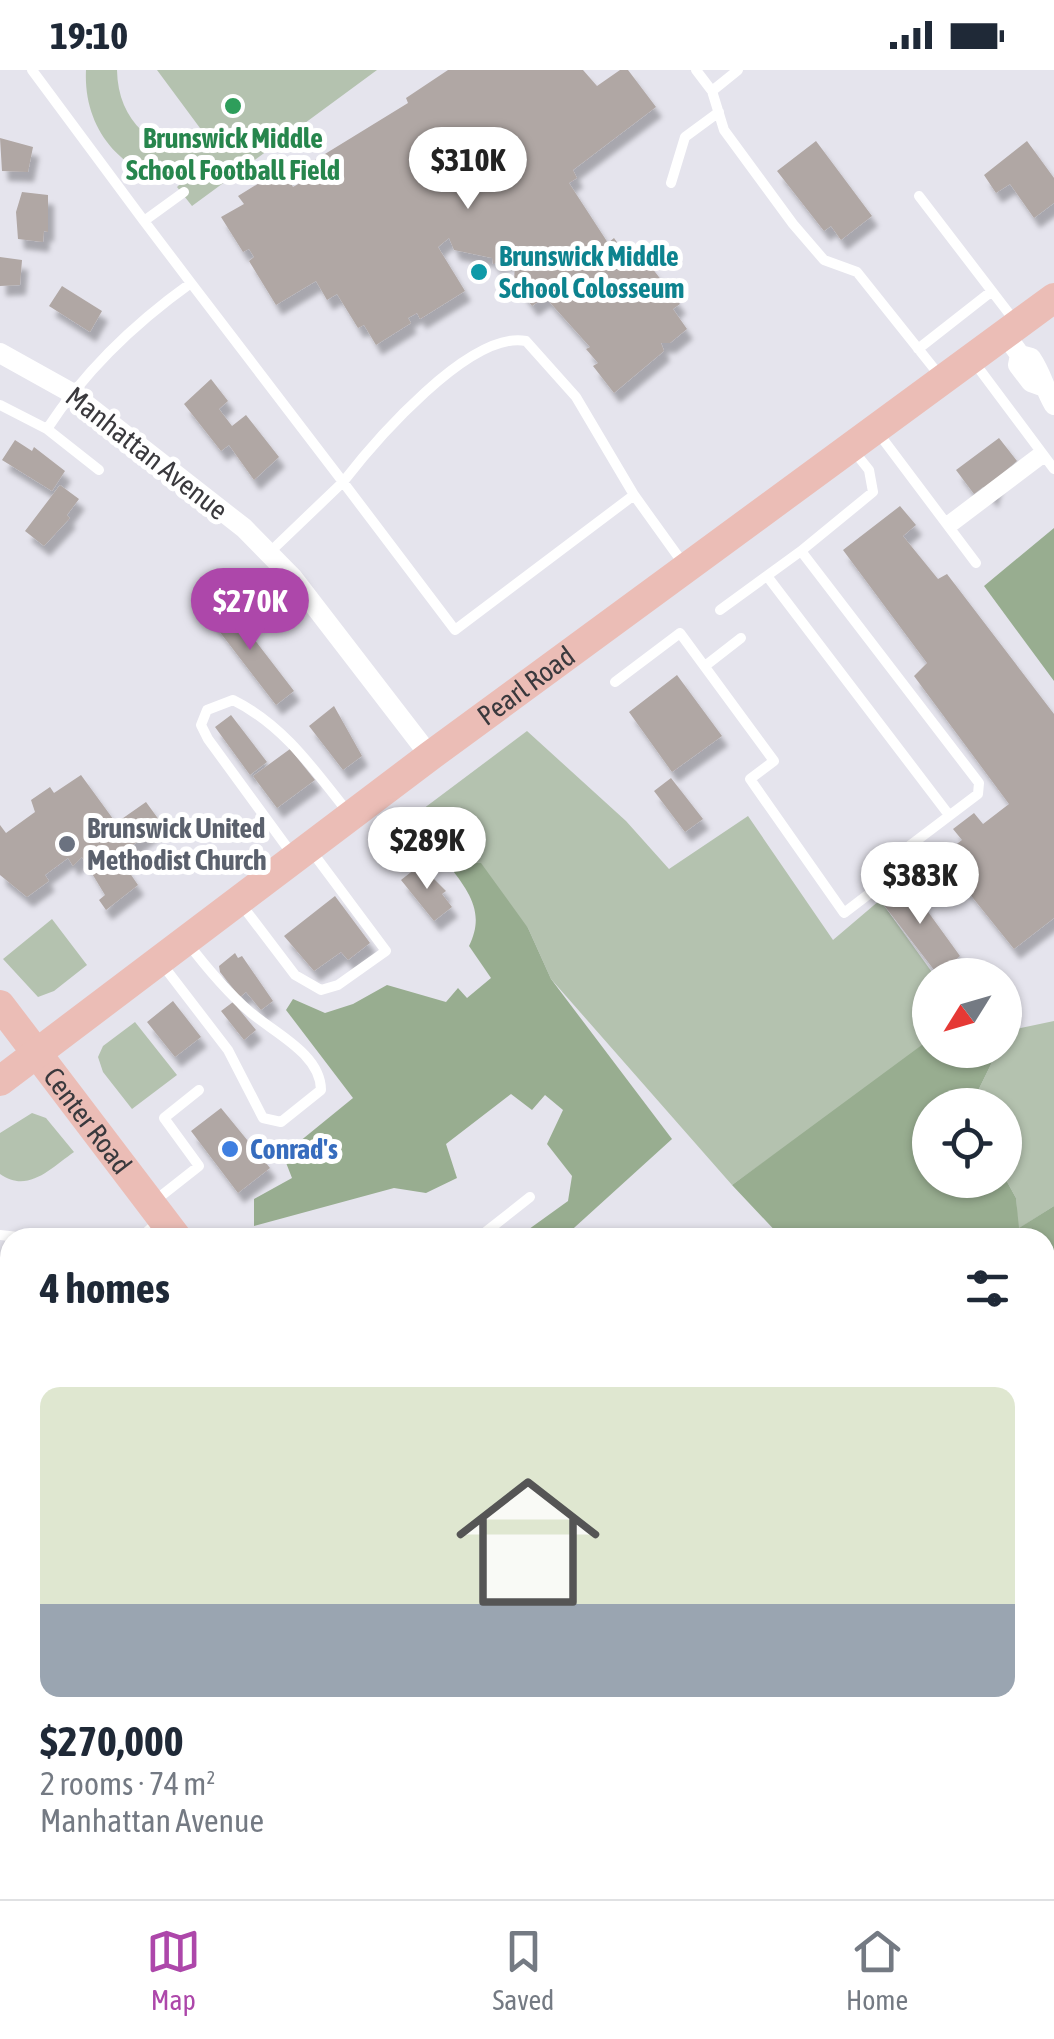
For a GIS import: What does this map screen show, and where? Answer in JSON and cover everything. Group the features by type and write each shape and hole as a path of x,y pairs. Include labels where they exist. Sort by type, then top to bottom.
{"main road":[{"name":"Pearl Road","path":"0,1081 430,756 972,359 1014,338 1054,298"},
{"name":"Center Road","path":"0,1005 158,1224"}],"street":[{"path":"1014,338 1018,365 1031,382 1042,386 1054,405"},
{"name":"Manhattan Avenue","path":"0,353 70,392 173,470 270,552 430,756"}],"lane":[{"path":"32,70 455,630 634,495"},
{"path":"696,70 712,90 724,130 793,224 824,260 857,272 944,380"},
{"path":"712,90 738,70"},
{"path":"672,183 685,136 719,112"},
{"path":"144,221 184,192"},
{"path":"918,196 992,291 1014,338"},
{"path":"46,429 70,392 141,321 190,283"},
{"path":"918,350 992,291"},
{"path":"270,552 343,482 406,407 458,368 514,339 536,348 558,373 608,444 634,495 688,570"},
{"path":"972,359 1054,470"},
{"path":"0,404 46,429 99,470"},
{"path":"863,439 948,525 976,562"},
{"path":"720,610 873,492 863,439"},
{"path":"948,525 1042,454"},
{"path":"801,551 979,783 978,794 908,847"},
{"path":"766,576 950,815"},
{"path":"615,682 680,633 774,761 750,779 844,913 916,858"},
{"path":"705,666 741,638"},
{"path":"239,901 295,975 320,990 338,985 386,951 208,739 201,725 207,710 232,700 260,713 294,745 351,816"},
{"path":"159,960 228,1050 263,1118 281,1122 321,1090 321,1081 281,1031 250,1013 186,940"},
{"path":"158,1224 199,1166 164,1118 199,1090"},
{"path":"491,1228 530,1197"}],"green space":[{"path":"86,70 117,70 125,108 135,123 162,144 197,152 217,151 157,70 377,70 192,206 177,187 182,182 142,171 111,147 91,112"},
{"path":"1054,528 1054,681 984,586"},
{"path":"527,731 626,821 669,869 748,816 833,940 880,900 922,958 912,958 912,1056 732,1185 551,979 528,928 459,862 448,864 415,815"},
{"path":"481,863 528,928 551,979 672,1139 574,1228 530,1228 568,1201 572,1176 547,1144 563,1110 545,1095 532,1110 511,1094 446,1144 457,1178 426,1193 394,1188 254,1226 254,1199 292,1178 283,1155 353,1098 286,1010 293,999 325,1013 353,1004 387,985 446,1002 458,988 467,998 491,978 469,946 475,912 468,893 448,864"},
{"path":"52,919 87,965 54,991 38,997 3,959"},
{"path":"1054,1021 1054,1206 1020,1228 1016,1198 1022,1198 1022,1088 979,1088 989,1068 1022,1068 1022,1028"},
{"path":"135,1022 177,1075 132,1109 103,1072 98,1057 103,1046"},
{"path":"912,1052 912,1068 989,1068 979,1088 912,1088 912,1198 1016,1198 1019,1228 773,1228 732,1185"},
{"path":"32,1113 46,1118 74,1152 30,1180 10,1179 0,1174 0,1133"},
{"path":"1054,1206 1054,1228 1019,1228"}],"building":[{"path":"448,70 583,70 597,86 620,70 628,70 656,107 573,170 577,178 569,183 608,243 614,238 624,252 619,256 626,265 641,254 680,304 673,309 687,329 670,343 661,343 664,351 614,393 593,366 598,363 586,349 590,347 545,297 532,306 514,282 515,260 493,264 492,258 454,250 449,238 438,247 465,291 420,319 417,313 408,318 411,323 376,345 364,325 358,328 337,294 327,300 316,281 276,305 249,261 254,257 249,249 243,252 221,217 244,204 238,196 282,169 293,187 300,183 294,173 408,103 406,98"},
{"path":"0,138 33,147 28,172 2,171"},
{"path":"816,141 872,216 841,240 831,226 824,231 777,171"},
{"path":"1027,141 1054,178 1054,203 1034,218 1010,184 996,193 984,175"},
{"path":"22,192 48,195 48,232 44,231 43,242 18,239 16,212"},
{"path":"0,257 22,260 20,285 0,286"},
{"path":"62,286 102,311 90,332 49,306"},
{"path":"211,379 228,401 219,409 232,426 246,415 279,457 254,480 229,445 221,451 184,404"},
{"path":"999,438 1017,461 997,478 992,498 983,487 974,494 956,470"},
{"path":"15,440 32,451 34,447 65,471 52,491 2,460"},
{"path":"60,485 79,499 67,515 70,518 44,546 25,531"},
{"path":"900,506 916,525 903,536 938,579 947,574 1054,714 1054,918 1014,949 940,857 962,840 953,829 974,813 983,824 1009,804 914,676 927,663 843,550"},
{"path":"224,600 294,691 276,705 206,614"},
{"path":"677,675 722,736 672,772 629,712"},
{"path":"334,706 362,756 343,770 309,726"},
{"path":"231,715 267,762 250,775 215,727"},
{"path":"290,749 315,780 277,808 253,776"},
{"name":"Brunswick United Methodist Church","path":"81,775 116,823 146,802 162,824 118,856 138,885 106,910 99,900 105,895 82,857 73,866 68,858 45,875 49,881 27,897 0,875 0,825 6,833 35,812 31,800 50,787 54,793"},
{"path":"671,778 703,819 685,832 654,791"},
{"path":"420,865 446,891 442,894 452,907 434,921 401,880"},
{"path":"905,880 960,956 925,958 880,900"},
{"path":"335,896 370,943 348,960 341,952 314,971 284,936"},
{"path":"235,953 238,958 242,956 273,1001 261,1010 246,992 240,997 220,972 219,966"},
{"path":"173,1001 201,1037 175,1057 147,1022"},
{"path":"233,1002 256,1030 244,1040 221,1011"},
{"name":"Conrad's","path":"221,1108 270,1168 238,1193 191,1131"}],"place":[{"name":"Brunswick Middle School Football Field","path":"233,106"},
{"name":"Brunswick Middle School Colosseum","path":"479,272"},
{"name":"Brunswick United Methodist Church","path":"67,844"},
{"name":"Conrad's","path":"230,1149"}]}
